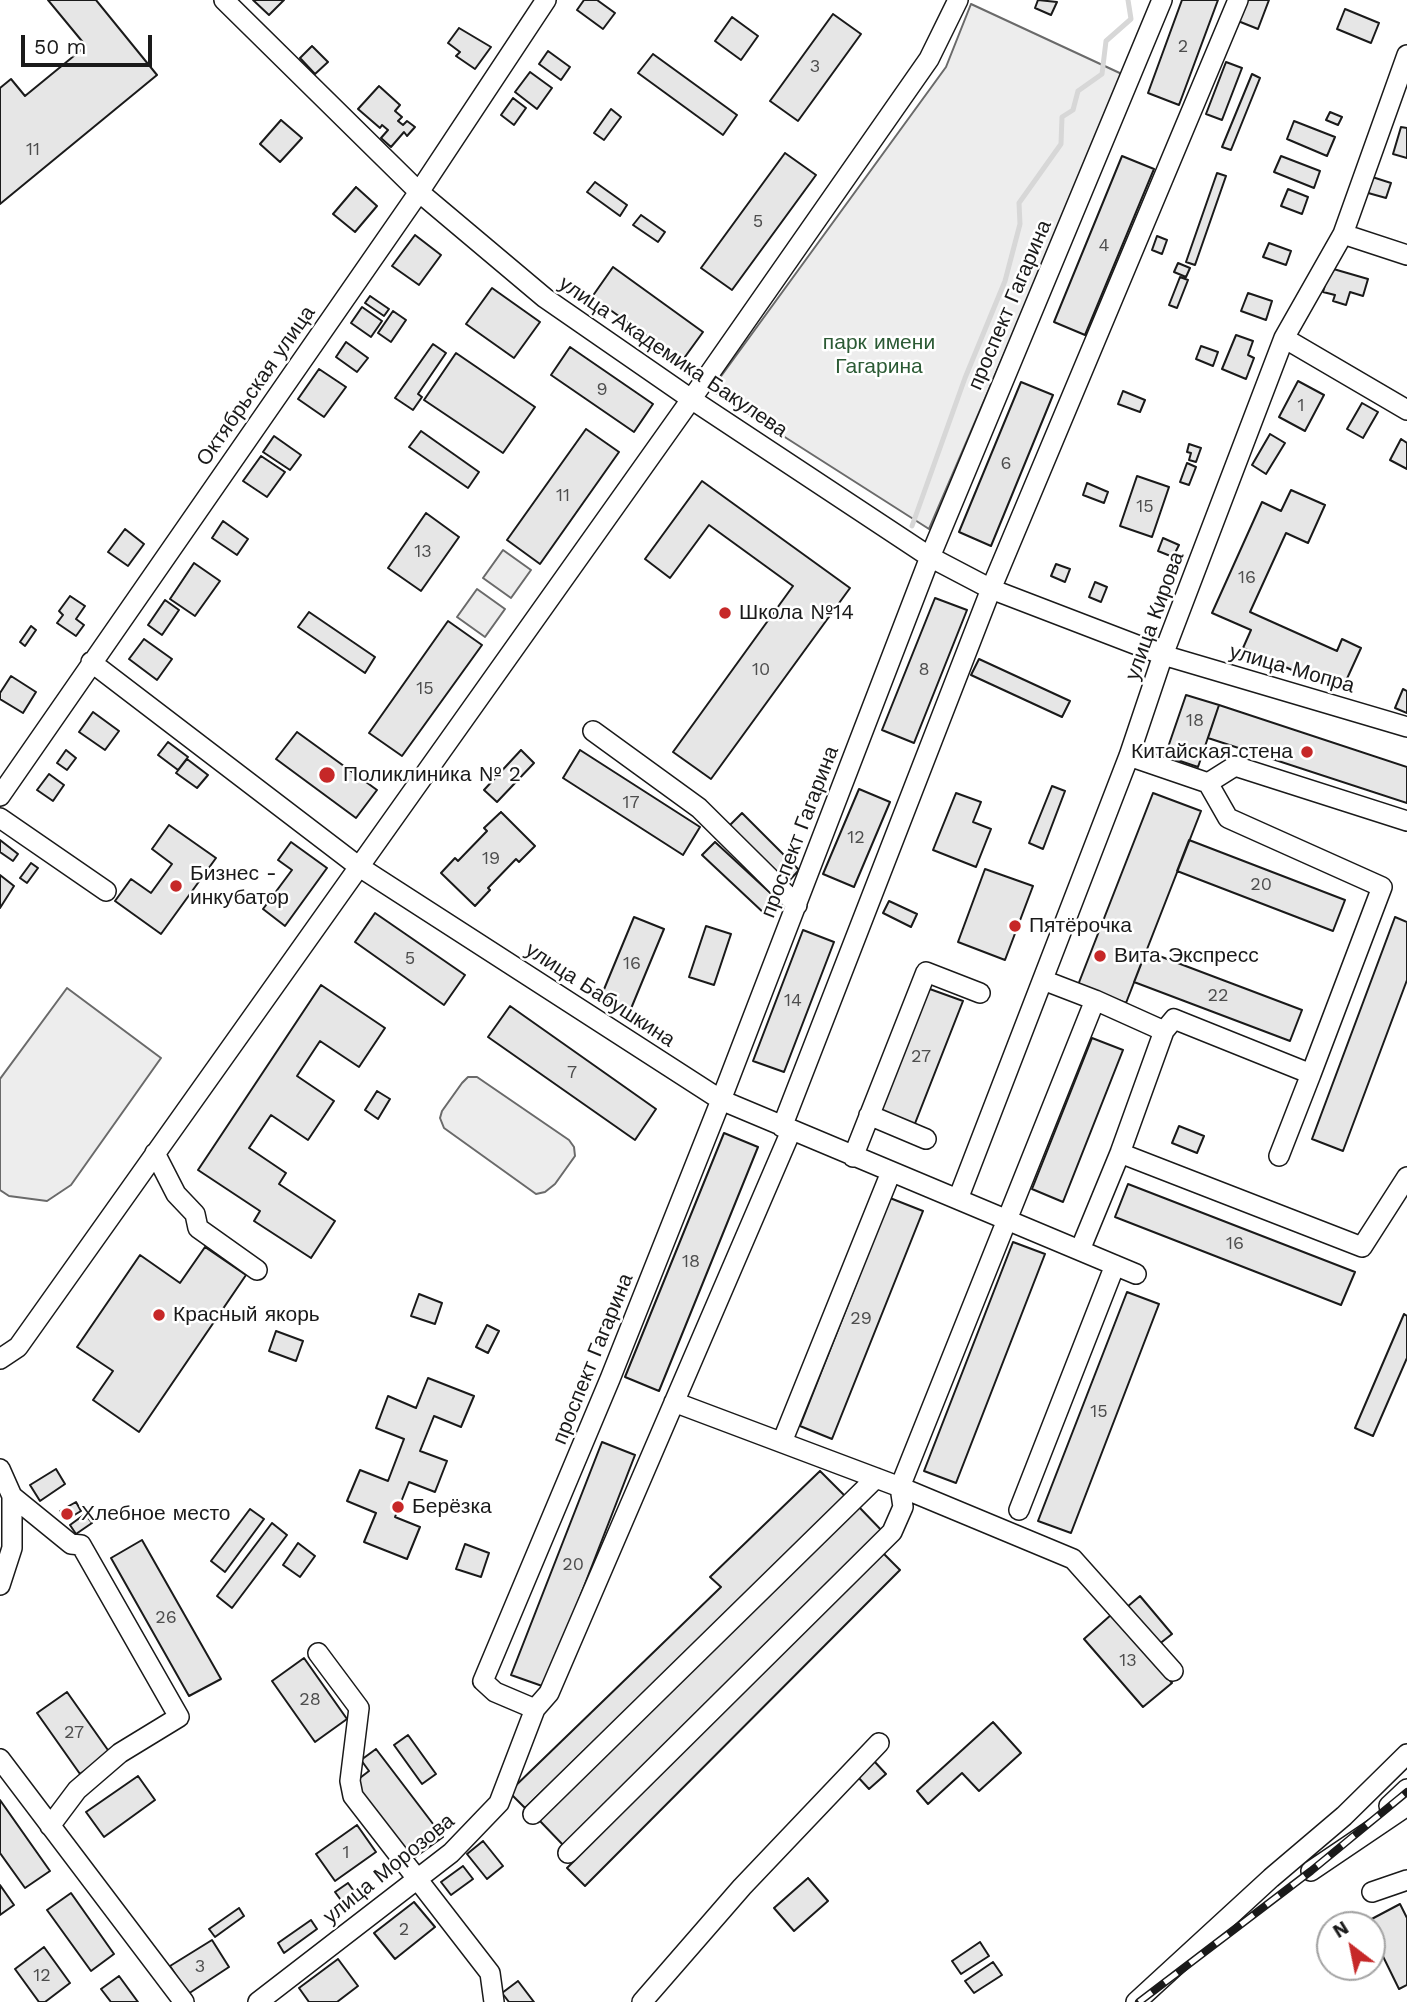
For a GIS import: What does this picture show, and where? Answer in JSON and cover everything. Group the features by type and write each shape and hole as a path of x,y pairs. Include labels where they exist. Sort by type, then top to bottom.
{"street":[{"name":"улица Академика Бакулева","path":"224,0 419,192 545,298 691,399 930,556 992,589 1163,655"},
{"name":"Октябрьская улица","path":"0,796 419,192 546,0"},
{"path":"0,1360 18,1347 691,399 929,59 958,0"},
{"name":"проспект Гагарина","path":"535,1709 495,1692 483,1681 610,1379 721,1100 930,556 1162,0"},
{"name":"улица Морозова","path":"258,2002 451,1853 499,1803 535,1709 549,1693 674,1402 786,1129 992,589 1238,0"},
{"name":"улица Кирова","path":"958,1199 1129,756 1163,655 1284,338 1343,234 1407,55"},
{"path":"1343,234 1407,255"},
{"path":"1284,338 1407,410"},
{"name":"улица Мопра","path":"1163,655 1407,727"},
{"name":"улица Бабушкина","path":"91,662 358,866 721,1100 1136,1274"},
{"path":"593,731 699,808 797,905"},
{"path":"1129,756 1208,783 1227,818 1382,887 1279,1156"},
{"path":"1208,783 1235,766 1407,821"},
{"path":"0,818 106,891"},
{"path":"853,1157 926,972 980,993"},
{"path":"1043,979 1164,1031"},
{"path":"568,1853 892,1532 903,1507 900,1487 1096,1000"},
{"path":"1080,1250 1120,1153 1164,1031 1174,1019 1311,1074"},
{"path":"869,1115 926,1139"},
{"path":"155,1153 176,1194 195,1213 198,1228 257,1270"},
{"path":"1120,1153 1362,1247 1407,1177"},
{"path":"782,1442 891,1172"},
{"path":"1019,1510 1115,1265"},
{"path":"674,1402 900,1487 1073,1559 1173,1671"},
{"path":"0,1469 12,1496 12,1548 0,1585"},
{"path":"533,1814 876,1478"},
{"path":"12,1496 71,1544 80,1545 179,1717 111,1760 77,1790 50,1826"},
{"path":"318,1653 359,1708 350,1781 353,1796 490,1973 494,2002"},
{"path":"642,2002 742,1887 879,1743"},
{"path":"1136,2002 1271,1878 1344,1816 1407,1754"},
{"path":"0,1759 184,2002"},
{"path":"1311,1871 1398,1806 1407,1789"},
{"path":"1372,1892 1407,1880"}],"green space":[{"name":"парк имени Гагарина","path":"971,4 1124,75 929,529 711,390 946,67"},
{"path":"503,550 531,570 511,598 483,578"},
{"path":"477,589 505,609 485,637 457,617"},
{"path":"67,988 161,1058 71,1185 47,1201 9,1196 0,1190 0,1079"},
{"path":"468,1077 477,1077 569,1140 574,1147 575,1156 555,1184 545,1192 536,1194 444,1128 440,1118 442,1111"}],"building":[{"path":"48,0 96,0 157,75 0,204 0,88 11,79 25,96 86,46"},
{"path":"253,0 284,0 269,15"},
{"path":"584,0 597,0 615,13 603,29 577,10"},
{"path":"1038,0 1057,2 1051,15 1035,8"},
{"path":"1182,0 1218,0 1179,105 1148,93"},
{"path":"1246,0 1269,0 1258,29 1238,21"},
{"path":"1345,9 1379,23 1371,43 1337,29"},
{"path":"833,14 861,34 798,121 770,101"},
{"path":"732,17 758,36 741,60 715,41"},
{"path":"459,28 491,47 475,69 456,56 460,52 448,43"},
{"path":"312,46 328,62 315,74 300,58"},
{"path":"548,51 570,67 561,80 539,64"},
{"path":"653,54 737,115 723,135 638,73"},
{"path":"1226,62 1242,68 1222,120 1206,114"},
{"path":"530,72 552,88 537,109 515,92"},
{"path":"1252,74 1260,78 1231,150 1222,147"},
{"path":"379,86 400,105 395,111 402,117 398,121 403,125 407,121 415,127 407,136 404,132 391,147 381,138 388,130 382,125 380,128 358,109"},
{"path":"513,98 526,108 514,125 501,115"},
{"path":"611,109 621,117 604,140 594,133"},
{"path":"1330,112 1342,117 1338,125 1326,120"},
{"path":"281,120 302,138 280,162 260,144"},
{"path":"1294,121 1335,137 1327,156 1287,139"},
{"path":"1401,127 1407,128 1407,158 1393,154"},
{"path":"785,153 816,175 732,290 701,268"},
{"path":"1122,156 1154,169 1085,335 1054,322"},
{"path":"1281,156 1320,171 1314,188 1274,172"},
{"path":"1217,173 1226,176 1195,265 1186,262"},
{"path":"1366,175 1391,183 1386,198 1361,191"},
{"path":"595,182 627,205 620,216 587,192"},
{"path":"356,187 377,206 355,232 333,214"},
{"path":"1288,189 1308,197 1302,214 1281,206"},
{"path":"641,215 665,232 658,242 633,225"},
{"path":"415,235 441,255 419,285 392,266"},
{"path":"1157,236 1167,240 1162,254 1152,250"},
{"path":"1269,243 1291,251 1286,265 1263,257"},
{"path":"1178,263 1190,268 1186,277 1174,272"},
{"path":"613,267 703,332 682,361 592,297"},
{"path":"1330,268 1368,279 1363,296 1350,292 1346,305 1333,301 1335,295 1323,292"},
{"path":"1180,277 1188,280 1177,308 1169,305"},
{"path":"492,288 540,322 514,358 466,324"},
{"path":"1248,293 1272,301 1266,320 1241,311"},
{"path":"370,296 389,309 384,316 365,303"},
{"path":"362,307 382,321 371,337 351,323"},
{"path":"393,311 406,320 391,342 378,333"},
{"path":"1236,335 1253,341 1248,355 1254,358 1246,379 1222,369"},
{"path":"346,342 368,358 357,372 336,357"},
{"path":"433,344 446,353 418,394 422,397 413,410 395,398"},
{"path":"1201,346 1218,352 1213,366 1196,359"},
{"path":"570,347 653,404 634,432 551,375"},
{"path":"456,353 535,407 503,453 424,400"},
{"path":"319,369 346,387 324,417 298,399"},
{"path":"1298,381 1324,395 1305,431 1279,417"},
{"path":"1021,382 1053,395 991,546 959,532"},
{"path":"1123,391 1145,400 1140,412 1118,404"},
{"path":"1362,403 1378,412 1363,438 1347,429"},
{"path":"586,429 619,452 540,564 507,540"},
{"path":"421,431 479,472 468,488 409,447"},
{"path":"1270,434 1285,443 1266,474 1252,465"},
{"path":"274,436 301,455 290,470 263,452"},
{"path":"1401,439 1407,443 1407,469 1390,460"},
{"path":"1189,444 1201,448 1196,462 1189,460"},
{"path":"261,456 285,472 267,497 243,481"},
{"path":"1187,463 1196,467 1189,485 1180,482"},
{"path":"1137,476 1169,487 1152,537 1120,526"},
{"name":"Школа №14","path":"702,481 850,588 711,779 673,752 793,586 709,525 670,578 645,559"},
{"path":"1087,483 1108,492 1104,503 1083,495"},
{"path":"1291,490 1325,505 1308,543 1286,533 1250,612 1337,651 1342,639 1361,648 1345,683 1327,675 1323,684 1243,648 1251,630 1212,613 1262,502 1281,511"},
{"path":"426,513 459,537 421,591 388,568"},
{"path":"223,521 248,539 237,555 212,538"},
{"path":"125,529 144,544 128,566 108,552"},
{"path":"1163,538 1179,545 1173,557 1158,551"},
{"path":"194,563 220,581 195,616 170,599"},
{"path":"1056,564 1070,569 1065,582 1051,576"},
{"path":"1095,582 1107,587 1101,602 1089,597"},
{"path":"70,596 85,606 76,619 84,625 76,636 57,623 63,615 59,611"},
{"path":"935,598 967,610 914,743 882,730"},
{"path":"165,600 179,610 162,635 148,625"},
{"path":"309,612 375,657 365,673 298,627"},
{"path":"448,621 482,645 402,756 369,733"},
{"path":"31,626 36,630 25,646 20,642"},
{"path":"144,639 172,659 157,680 129,659"},
{"path":"979,659 1070,701 1062,717 971,675"},
{"path":"11,676 36,692 23,713 0,699 0,693"},
{"path":"1403,689 1407,691 1407,713 1395,708"},
{"path":"1186,695 1219,705 1198,767 1165,756"},
{"name":"Китайская стена","path":"1219,705 1407,767 1407,803 1208,738"},
{"path":"93,712 119,731 105,750 79,732"},
{"name":"Поликлиника № 2","path":"297,732 377,790 356,818 276,759"},
{"path":"168,742 188,757 178,770 158,755"},
{"path":"66,750 76,758 67,770 57,763"},
{"path":"521,750 534,763 497,802 484,790"},
{"path":"580,750 700,827 683,855 563,778"},
{"path":"187,759 208,775 197,788 176,773"},
{"path":"49,774 64,785 53,801 37,790"},
{"path":"1052,786 1065,791 1043,849 1029,843"},
{"path":"859,789 890,802 854,887 823,874"},
{"path":"956,793 981,802 973,822 991,829 976,867 933,850"},
{"path":"1153,793 1201,811 1126,1003 1078,985"},
{"path":"501,812 535,846 519,862 516,859 475,906 441,873 455,858 458,861 487,831 484,828"},
{"path":"742,813 799,870 786,884 728,827"},
{"name":"Бизнес - инкубатор","path":"169,825 216,858 161,934 115,901 131,879 151,893 172,864 152,849"},
{"path":"0,840 18,854 13,861 0,852"},
{"path":"1189,840 1345,900 1333,931 1177,871"},
{"path":"291,842 327,868 285,926 263,909 292,870 278,860"},
{"path":"715,842 779,901 766,915 702,855"},
{"path":"31,863 38,868 27,883 20,878"},
{"path":"985,869 1033,886 1005,960 958,942"},
{"path":"0,875 14,886 0,908"},
{"path":"889,901 917,914 911,927 883,913"},
{"path":"375,913 465,975 444,1005 355,942"},
{"path":"634,917 664,929 630,1011 600,999"},
{"path":"1395,917 1407,922 1407,980 1343,1151 1312,1139"},
{"path":"706,926 731,934 714,985 689,977"},
{"path":"803,930 834,942 784,1072 753,1061"},
{"path":"1146,951 1302,1010 1290,1041 1134,982"},
{"path":"321,985 385,1028 359,1067 320,1041 297,1076 334,1101 308,1140 271,1115 249,1148 286,1173 279,1184 335,1221 311,1258 254,1221 260,1211 198,1170"},
{"path":"927,988 963,1001 914,1126 878,1112"},
{"path":"510,1006 656,1109 635,1140 488,1037"},
{"path":"1092,1038 1123,1050 1063,1202 1032,1189"},
{"path":"377,1091 390,1099 378,1119 365,1110"},
{"path":"1179,1126 1204,1136 1197,1153 1172,1143"},
{"path":"724,1133 758,1147 659,1391 625,1377"},
{"path":"1128,1184 1355,1272 1341,1305 1115,1217"},
{"path":"890,1198 923,1211 832,1439 800,1426"},
{"path":"1013,1242 1045,1254 956,1483 924,1471"},
{"name":"Красный якорь","path":"205,1247 246,1275 139,1432 93,1400 113,1371 77,1347 140,1255 180,1283"},
{"path":"1127,1292 1159,1304 1071,1533 1038,1521"},
{"path":"419,1294 442,1303 435,1324 411,1316"},
{"path":"1404,1314 1407,1316 1407,1358 1373,1436 1355,1428"},
{"path":"487,1325 499,1331 488,1353 476,1347"},
{"path":"276,1331 303,1341 296,1361 269,1351"},
{"name":"Берёзка","path":"428,1378 474,1396 461,1427 434,1416 420,1451 447,1461 435,1492 409,1482 395,1517 420,1527 407,1559 364,1542 376,1513 347,1501 360,1470 388,1481 404,1439 376,1428 388,1396 416,1408"},
{"path":"602,1442 635,1455 545,1687 511,1675"},
{"path":"56,1469 65,1484 40,1501 30,1485"},
{"path":"820,1471 846,1497 525,1808 509,1792 721,1587 710,1577"},
{"path":"76,1502 81,1511 66,1520 60,1511"},
{"path":"859,1507 884,1533 564,1846 539,1820"},
{"path":"250,1509 264,1519 225,1572 211,1561"},
{"path":"85,1514 92,1523 76,1534 70,1525"},
{"path":"272,1523 287,1535 232,1608 217,1596"},
{"path":"142,1540 221,1679 189,1696 111,1558"},
{"path":"298,1543 315,1556 300,1577 283,1565"},
{"path":"465,1544 489,1553 481,1577 456,1569"},
{"path":"882,1552 900,1570 585,1886 567,1868"},
{"path":"1140,1596 1172,1634 1158,1645 1127,1607"},
{"path":"1112,1614 1172,1683 1143,1707 1084,1639"},
{"path":"304,1658 347,1719 315,1742 272,1681"},
{"path":"67,1692 110,1753 80,1774 37,1713"},
{"path":"993,1722 1021,1753 979,1791 962,1773 928,1804 917,1791"},
{"path":"408,1735 436,1774 422,1784 394,1745"},
{"path":"376,1749 443,1837 410,1861 352,1784 369,1771 361,1760"},
{"path":"874,1761 886,1774 869,1789 857,1776"},
{"path":"138,1776 155,1800 104,1837 86,1812"},
{"path":"0,1800 50,1871 25,1888 0,1853"},
{"path":"357,1825 376,1852 335,1881 316,1854"},
{"path":"483,1841 503,1866 487,1879 467,1854"},
{"path":"463,1866 473,1879 451,1895 441,1882"},
{"path":"808,1878 828,1901 794,1931 774,1908"},
{"path":"348,1883 359,1898 346,1907 335,1892"},
{"path":"0,1885 14,1905 0,1915"},
{"path":"71,1893 114,1954 91,1971 47,1910"},
{"path":"414,1902 435,1927 395,1959 374,1933"},
{"path":"1400,1904 1407,1918 1407,1985 1399,1989 1386,1963 1386,1911"},
{"path":"239,1908 244,1916 215,1937 209,1929"},
{"path":"311,1920 317,1929 284,1953 278,1943"},
{"path":"212,1940 229,1967 188,1994 170,1966"},
{"path":"980,1942 989,1956 961,1974 952,1961"},
{"path":"44,1947 70,1983 45,2002 39,2002 15,1969"},
{"path":"338,1959 358,1986 337,2002 309,2002 299,1988"},
{"path":"993,1962 1002,1975 974,1993 965,1981"},
{"path":"119,1976 138,2002 111,2002 101,1989"},
{"path":"518,1981 534,2002 509,2002 502,1993"}],"waterway":[{"path":"912,526 965,378 1005,281 1020,224 1019,203 1061,144 1062,117 1073,110 1078,91 1102,74 1106,41 1131,19 1128,0"}],"railway":[{"path":"1139,2002 1311,1871 1407,1792"}],"place":[{"name":"Школа №14","path":"725,613"},
{"name":"Китайская стена","path":"1307,752"},
{"name":"Поликлиника № 2","path":"327,775"},
{"name":"Бизнес - инкубатор","path":"176,886"},
{"name":"Пятёрочка","path":"1015,926"},
{"name":"Вита Экспресс","path":"1100,956"},
{"name":"Красный якорь","path":"159,1315"},
{"name":"Берёзка","path":"398,1507"},
{"name":"Хлебное место","path":"67,1514"}]}
